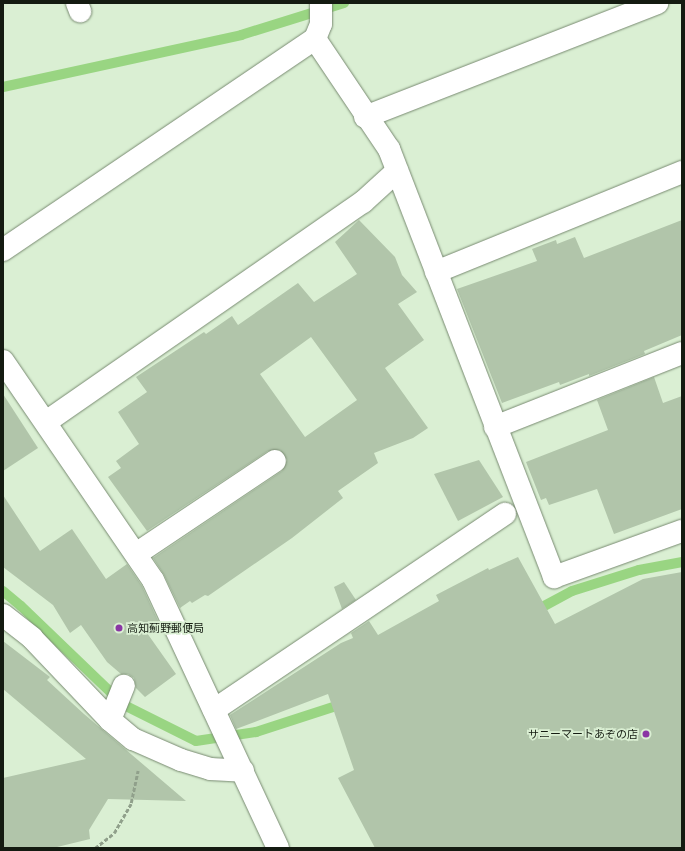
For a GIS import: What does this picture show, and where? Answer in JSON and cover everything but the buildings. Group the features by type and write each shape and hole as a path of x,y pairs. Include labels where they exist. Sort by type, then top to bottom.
{"street":[{"path":"366,117 658,3"},
{"path":"3,250 319,22 366,117 389,149 554,577 682,531"},
{"path":"46,422 363,202 397,171"},
{"path":"436,272 682,172"},
{"path":"495,427 682,353"},
{"path":"6,373 46,422 153,580 278,848"},
{"path":"136,554 275,461"},
{"path":"218,719 505,514"},
{"path":"3,614 32,638 110,720 141,743 181,760 203,766 243,771"},
{"path":"110,720 124,686"}],"path":[{"path":"95,848 114,833 131,803 141,743"}],"waterway":[{"path":"3,87 241,35 344,3"},
{"path":"533,612 572,591 639,570 682,562"},
{"path":"3,591 21,606 124,705 196,741 256,732 345,703"}],"place":[{"name":"高知薊野郵便局","path":"119,628"},
{"name":"サニーマートあぞの店","path":"646,734"}]}
